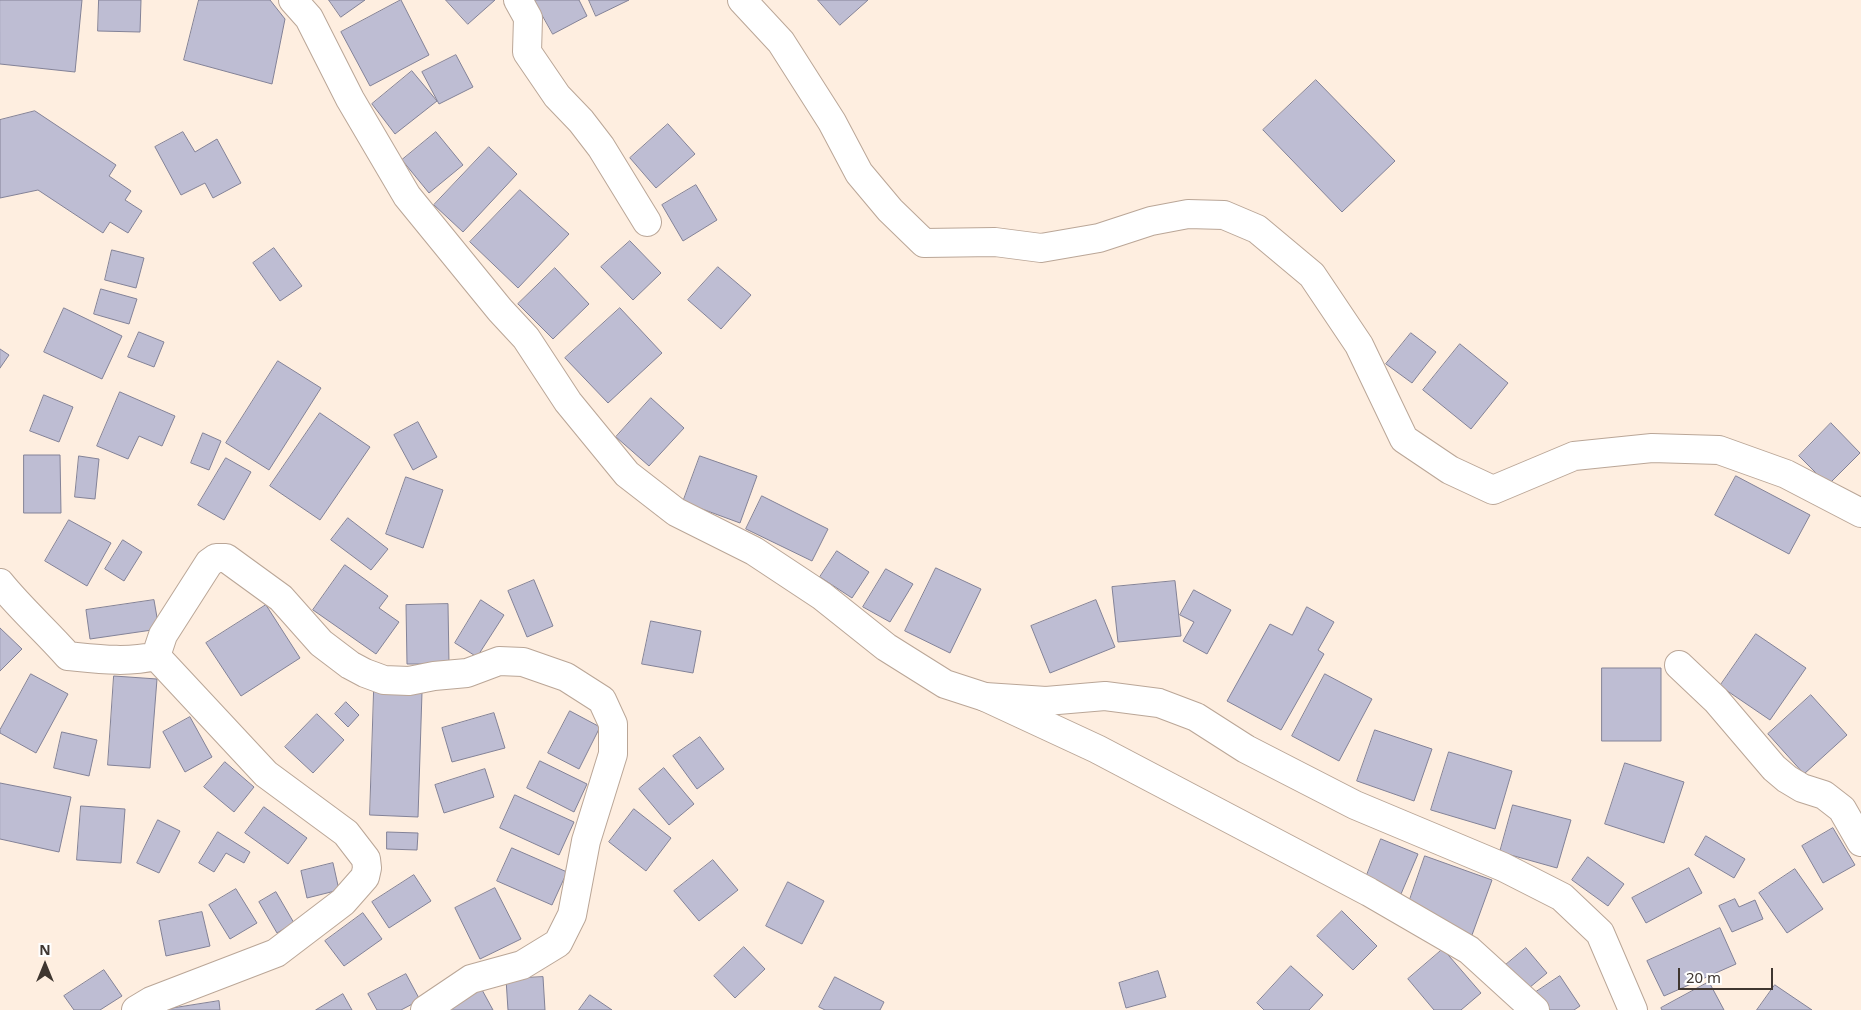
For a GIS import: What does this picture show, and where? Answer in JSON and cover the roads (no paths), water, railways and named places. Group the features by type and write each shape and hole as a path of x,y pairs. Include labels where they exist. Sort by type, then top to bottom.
{"main road":[{"path":"293,0 309,18 350,99 408,196 500,310 526,338 568,402 627,474 676,512 754,551 822,596 886,647 945,684 985,698 1097,749 1369,892 1469,950 1536,1010"},
{"path":"518,0 528,18 527,52 557,96 601,147 647,222"},
{"path":"742,0 781,42 832,122 859,173 890,210 924,243 995,242 1041,248 1099,238 1151,221 1188,214 1224,215 1257,229 1312,275 1359,345 1404,439 1450,470 1493,490 1574,456 1652,448 1719,450 1786,474 1861,513"},
{"path":"156,656 164,635 209,563 216,558 226,558 281,598 322,643 350,665 371,676 384,680 409,681 434,676 467,673 499,660 523,662 566,677 602,700 613,724 613,754 586,841 572,915 558,943 522,965 471,979 425,1010"},
{"path":"0,583 68,656 115,660 132,660 156,656"},
{"path":"136,1010 151,1000 276,952 343,902 365,877 367,868 366,859 346,833 266,774 156,656"},
{"path":"1679,665 1716,700 1781,773 1802,788 1824,795 1842,809 1861,842"},
{"path":"985,698 1046,701 1106,696 1160,703 1196,717 1246,749 1355,805 1503,868 1562,896 1600,933 1633,1010"}]}
